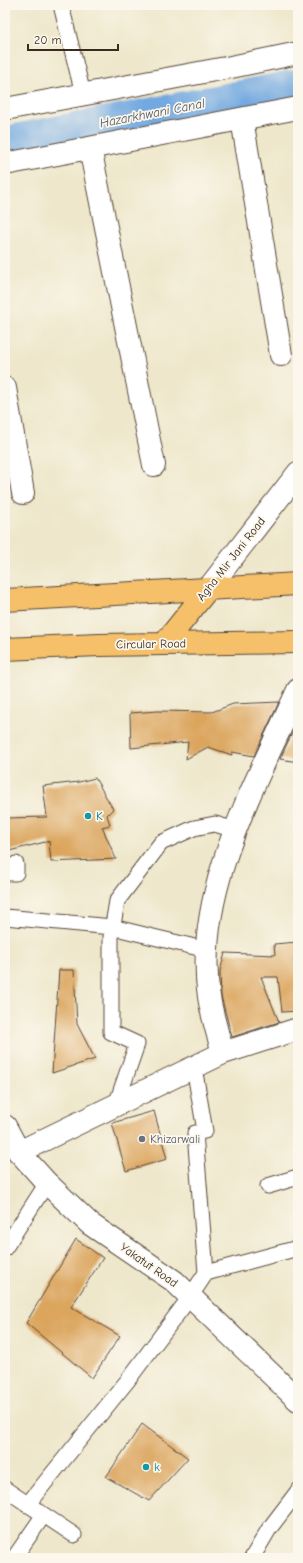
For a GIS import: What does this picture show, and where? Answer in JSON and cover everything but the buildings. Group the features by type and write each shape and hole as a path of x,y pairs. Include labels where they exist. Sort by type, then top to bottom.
{"main road":[{"path":"5,600 298,584"},
{"name":"Agha Mir Jani Road","path":"164,644 208,589"},
{"name":"Circular Road","path":"5,649 164,644 298,642"}],"street":[{"path":"5,109 298,53"},
{"path":"5,164 298,108"},
{"path":"242,119 281,355"},
{"path":"90,148 154,465"},
{"path":"5,388 23,494"},
{"name":"Agha Mir Jani Road","path":"208,589 298,473"},
{"path":"223,1053 209,997 207,950 213,899 235,830 298,690"},
{"path":"19,1152 223,1053 298,1029"},
{"name":"Yakatut Road","path":"6,1129 19,1152 47,1183 90,1224 174,1281 298,1400"}],"lane":[{"path":"61,5 84,94"},
{"path":"116,1105 137,1044 111,1032 112,927 117,901 161,843 194,828 215,824 235,830"},
{"path":"5,917 112,927 207,950"},
{"path":"28,1505 128,1380 190,1297 206,1273 194,1133 205,1131 194,1067"},
{"path":"268,1186 298,1177"},
{"path":"5,1248 47,1183"},
{"path":"206,1273 298,1248"},
{"path":"5,1489 43,1516 74,1535"},
{"path":"252,1558 269,1529 298,1492"},
{"path":"14,1558 43,1516"}],"waterway":[{"name":"Hazarkhwani Canal","path":"5,142 298,85"}],"place":[{"name":"K","path":"88,816"},
{"name":"Khizarwali","path":"142,1139"},
{"name":"k","path":"146,1467"}]}
